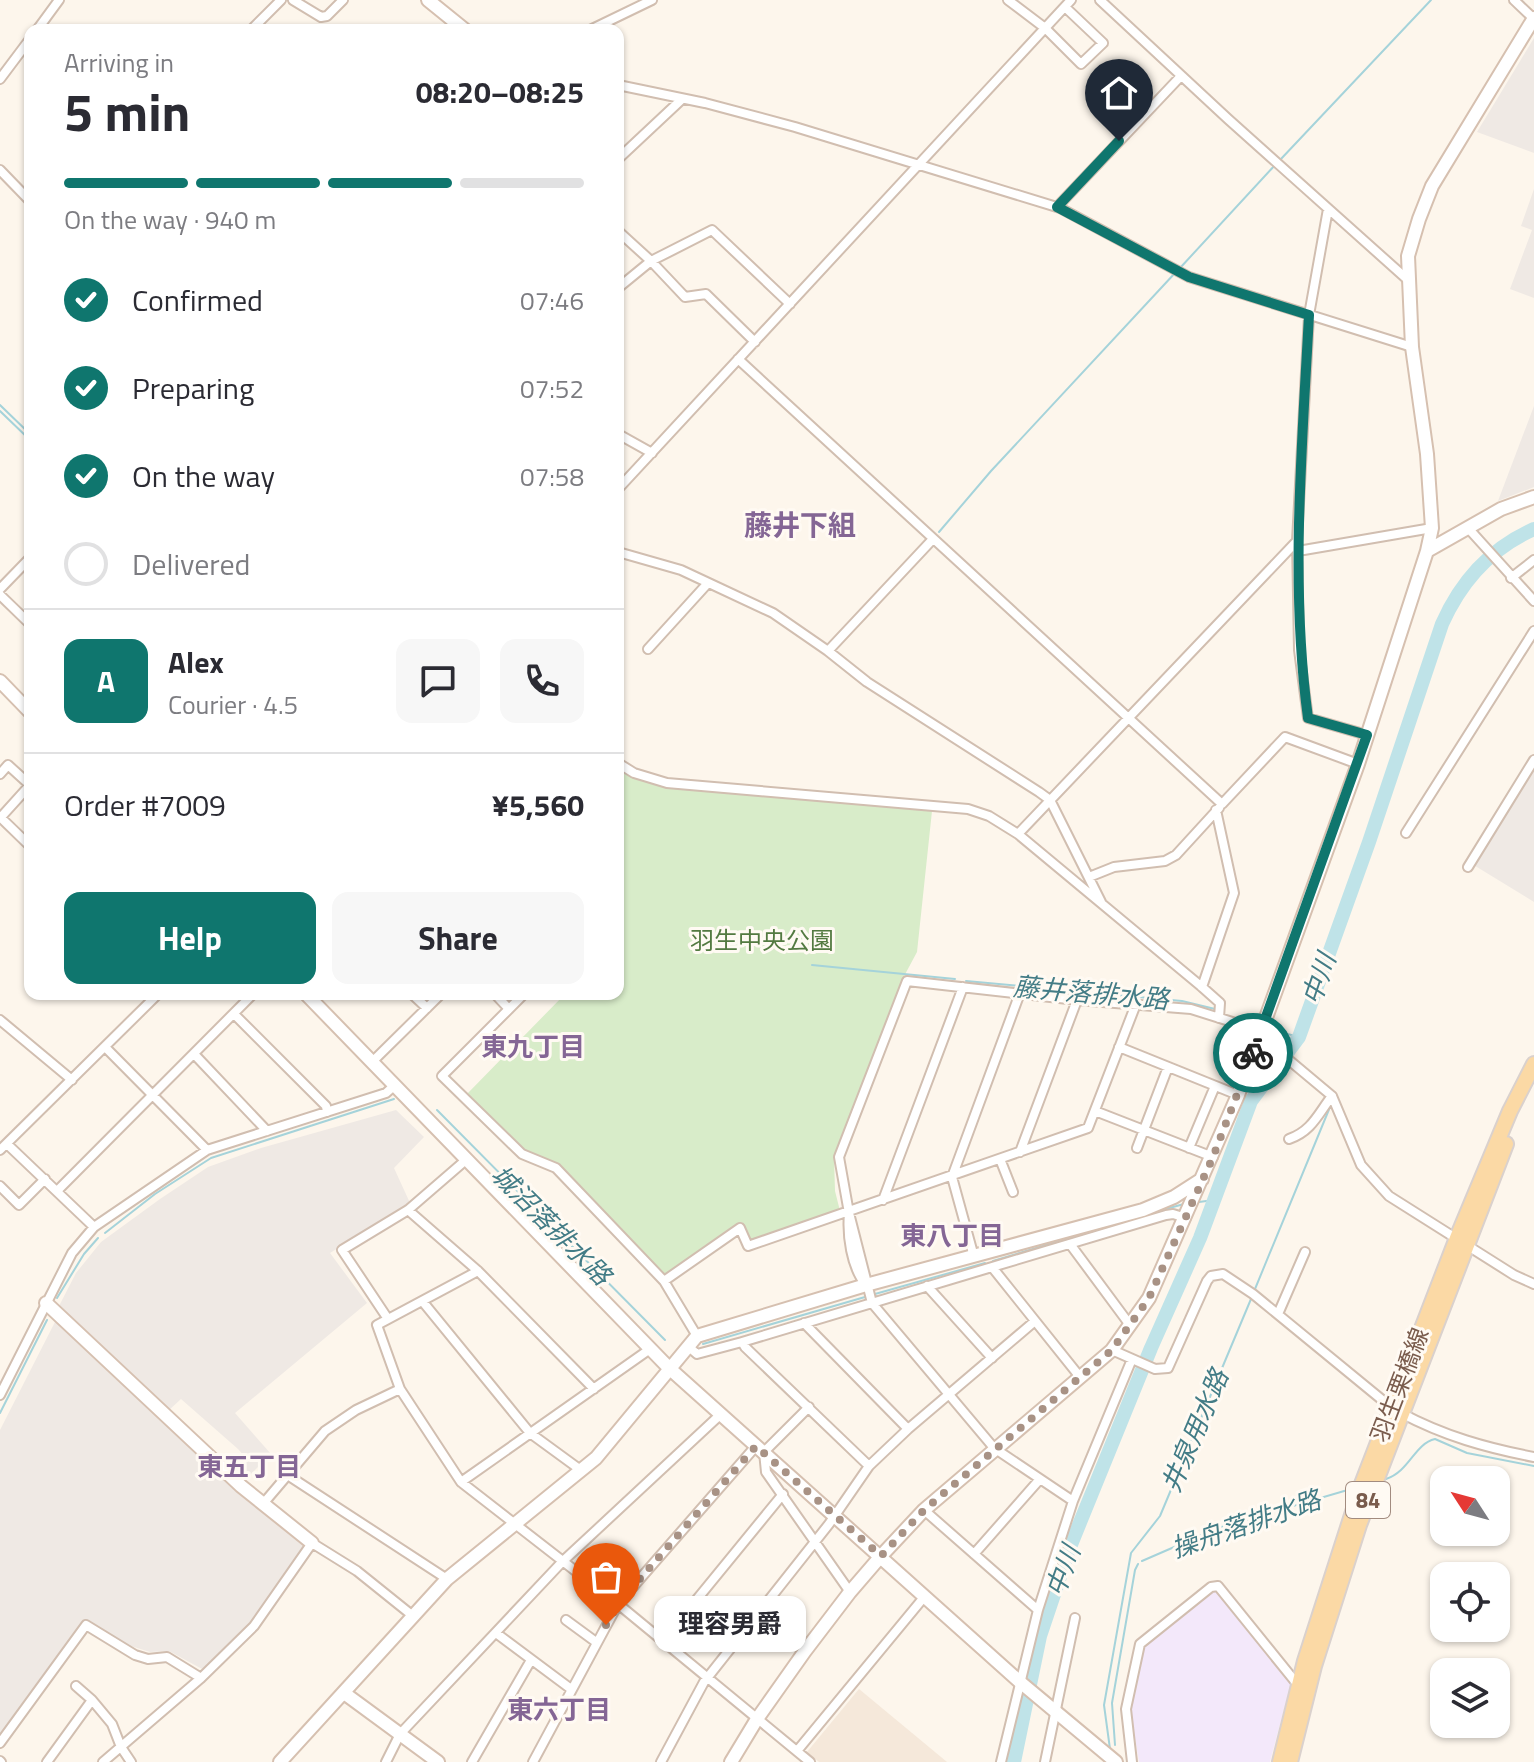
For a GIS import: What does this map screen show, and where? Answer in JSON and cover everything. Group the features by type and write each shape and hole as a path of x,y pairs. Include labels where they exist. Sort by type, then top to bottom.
{"main road":[{"name":"羽生栗橋線","path":"1280,1762 1299,1686 1362,1484 1396,1410 1510,1111 1534,1064"},
{"name":"羽生栗橋線","path":"1462,1242 1534,1082"},
{"name":"羽生栗橋線","path":"1290,1762 1319,1652 1396,1410"}],"street":[{"path":"41,24 59,0"},
{"path":"257,24 281,0"},
{"path":"293,0 321,17 327,16 343,0"},
{"path":"428,0 458,24"},
{"path":"602,24 652,0"},
{"path":"624,483 1045,28 1068,4 1103,43 1081,64 1045,28 1008,0"},
{"path":"1100,0 1409,281"},
{"path":"731,1762 757,1719 850,1592 881,1556 924,1510 1112,1350 1149,1298 1186,1218 1238,1095 1358,764 1427,551 1432,528 1427,454 1412,347 1408,256 1432,186 1534,18 1514,0"},
{"path":"0,79 24,47"},
{"path":"1057,207 1181,76"},
{"path":"624,86 705,103 795,127 1057,207 1189,277 1412,347"},
{"path":"624,153 681,100"},
{"path":"0,170 24,195"},
{"path":"1328,209 1309,315 1298,546 1299,650 1308,718 1367,735"},
{"path":"624,283 651,261 712,230 790,304"},
{"path":"624,236 685,297 706,294 755,342"},
{"path":"738,359 1127,717 1219,807 1234,893 1202,987"},
{"path":"624,437 652,453"},
{"path":"1427,551 1472,532 1501,509 1534,497"},
{"path":"1018,834 1127,717 1298,546 1432,528"},
{"path":"1472,532 1534,601"},
{"path":"828,651 932,540"},
{"path":"624,554 681,570 773,613 867,682 1050,800 1104,906"},
{"path":"1511,578 1534,560"},
{"path":"0,589 24,567"},
{"path":"648,649 708,583"},
{"path":"0,595 24,618"},
{"path":"1406,833 1534,631"},
{"path":"0,681 24,706"},
{"path":"1089,877 1114,867 1165,861 1176,855 1285,737 1358,764"},
{"path":"1468,867 1534,760"},
{"path":"0,774 8,765 24,780"},
{"path":"624,767 667,783 968,809 989,816 1018,834 1202,987 1220,1003 1219,1018"},
{"path":"24,791 0,817 24,840"},
{"path":"1073,1501 994,1448 872,1303 866,1285 858,1276 847,1227 849,1213 839,1157 907,981 1191,1009 1260,1033 1332,1096 1361,1165 1389,1196 1514,1275 1534,1284"},
{"path":"883,1200 963,987"},
{"path":"1020,993 952,1177 980,1255 1080,1377"},
{"path":"94,1227 45,1179 4,1147 152,1000"},
{"path":"57,1191 247,1000"},
{"path":"312,1000 669,1368 1020,1682 1116,1762"},
{"path":"418,1000 427,1008"},
{"path":"372,1062 435,1000"},
{"path":"501,1000 509,1009"},
{"path":"518,1000 442,1076 522,1154 556,1168 664,1281 697,1354 1166,1215 1186,1218"},
{"path":"1020,1152 1077,1000"},
{"path":"664,1281 740,1228 748,1246 1088,1128 1136,1004"},
{"path":"234,1014 326,1106 327,1112"},
{"path":"0,1020 72,1080"},
{"path":"105,1047 207,1150"},
{"path":"1119,1047 1238,1095"},
{"path":"194,1054 267,1131"},
{"path":"1137,1148 1168,1067"},
{"path":"0,1395 72,1253 94,1227 207,1150 386,1093 395,1085"},
{"path":"1189,1148 1215,1086"},
{"path":"1289,1139 1310,1127 1332,1096"},
{"path":"1095,1111 1213,1157"},
{"path":"388,1319 342,1250 408,1210 467,1159"},
{"path":"1000,1159 1013,1192"},
{"path":"0,1186 19,1205 45,1179"},
{"path":"280,1762 447,1579 582,1471 693,1342 866,1285 1143,1210 1174,1197 1202,1179"},
{"path":"408,1210 478,1271 594,1389"},
{"path":"1070,1244 1130,1325"},
{"path":"1278,1314 1305,1252"},
{"path":"478,1271 377,1325 400,1389 461,1482 618,1604 810,1762"},
{"path":"1112,1350 1155,1369 1163,1370 1171,1365 1207,1281 1217,1274 1228,1275 1396,1410 1435,1431 1487,1448 1534,1457"},
{"path":"927,1286 992,1358"},
{"path":"423,1302 530,1433 582,1471"},
{"path":"46,1303 262,1505 312,1543 357,1571 413,1616"},
{"path":"661,1762 707,1678 816,1541 869,1466 1035,1321"},
{"path":"804,1323 908,1429"},
{"path":"742,1342 869,1466"},
{"path":"461,1482 650,1349"},
{"path":"1001,1762 1038,1610 1073,1501 1135,1361"},
{"path":"262,1505 325,1431 356,1410 400,1389"},
{"path":"533,1762 618,1604 760,1449 809,1407"},
{"path":"386,1762 400,1734 562,1562 721,1414"},
{"path":"760,1449 766,1472 850,1592"},
{"path":"289,1476 447,1579"},
{"path":"974,1554 1040,1479"},
{"path":"662,1642 783,1494"},
{"path":"924,1510 1038,1610"},
{"path":"103,1762 201,1678 254,1626 312,1543"},
{"path":"1132,1762 1126,1709 1140,1644 1211,1587 1218,1586 1299,1686"},
{"path":"797,1751 925,1596"},
{"path":"1045,1762 1075,1618"},
{"path":"566,1620 596,1642"},
{"path":"0,1743 86,1625 135,1655 148,1659 167,1657 201,1678"},
{"path":"496,1633 571,1689"},
{"path":"472,1762 531,1660"},
{"path":"76,1686 112,1724 131,1762"},
{"path":"344,1693 438,1762"},
{"path":"47,1762 92,1700"}],"shaded area":[{"path":"1534,38 1534,153 1477,132"},
{"path":"1534,189 1534,298 1510,289 1532,230 1521,226"},
{"path":"1534,406 1534,487 1498,501"},
{"path":"1534,766 1534,902 1472,864"},
{"path":"396,1110 424,1137 394,1168 410,1203 330,1253 367,1303 235,1413 271,1454 244,1481 236,1472 246,1458 238,1449 181,1399 168,1411 59,1306 76,1273 101,1242 208,1167 261,1148"},
{"path":"56,1320 308,1544 251,1624 204,1670 169,1651 150,1652 131,1646 85,1620 0,1736 0,1430"},
{"path":"1213,1589 1217,1589 1291,1683 1270,1762 1139,1762 1130,1708 1144,1645"},
{"path":"859,1689 947,1762 819,1762 807,1752"}],"green space":[{"name":"羽生中央公園","path":"624,773 667,787 932,811 917,952 902,980 834,1157 835,1191 840,1211 749,1241 742,1222 663,1276 558,1165 524,1151 467,1094 559,1000 624,1000"}],"waterway":[{"path":"1280,160 1431,0"},
{"path":"1180,268 1276,164"},
{"path":"939,532 991,471 1175,273"},
{"path":"0,405 24,428"},
{"name":"藤井落排水路","path":"0,411 24,434"},
{"name":"中川","path":"1014,1762 1040,1636 1070,1547 1151,1348 1200,1238 1251,1101 1299,1037 1442,624 1458,594 1479,568 1504,546 1534,529"},
{"name":"藤井落排水路","path":"812,965 955,979"},
{"name":"藤井落排水路","path":"966,981 1182,1001 1215,1009"},
{"name":"藤井落排水路","path":"1276,1031 1299,1037"},
{"name":"城沼落排水路","path":"105,1233 155,1194 211,1158 394,1099"},
{"name":"井泉用水路","path":"1255,1289 1330,1107"},
{"name":"城沼落排水路","path":"437,1110 665,1340"},
{"name":"城沼落排水路","path":"1199,1202 1214,1200"},
{"name":"城沼落排水路","path":"1151,1213 1184,1204"},
{"name":"城沼落排水路","path":"993,1261 1122,1222"},
{"name":"城沼落排水路","path":"57,1298 84,1254 98,1238"},
{"name":"城沼落排水路","path":"875,1294 985,1263"},
{"name":"城沼落排水路","path":"703,1344 865,1297"},
{"name":"井泉用水路","path":"1110,1749 1104,1705 1131,1553 1160,1516 1251,1299"},
{"name":"城沼落排水路","path":"0,1413 47,1320"},
{"name":"操舟落排水路","path":"1386,1479 1401,1470 1422,1446 1435,1439 1467,1453 1534,1466"},
{"name":"操舟落排水路","path":"1142,1561 1218,1528 1351,1489"},
{"name":"操舟落排水路","path":"1115,1745 1112,1703 1138,1564"}],"way so far":[{"path":"606,1625 618,1604 756,1446 881,1556 924,1510 1112,1350 1149,1298 1213,1157 1253,1053"}],"place":[{"name":"理容男爵","path":"606,1625"}],"district":[{"name":"藤井下組","path":"800,525"},
{"name":"東九丁目","path":"533,1047"},
{"name":"東八丁目","path":"952,1236"},
{"name":"東五丁目","path":"249,1467"},
{"name":"東六丁目","path":"559,1710"}],"route":[{"path":"1119,141 1057,207 1189,277 1309,315 1297,537 1299,650 1308,718 1367,735 1253,1053"}]}
